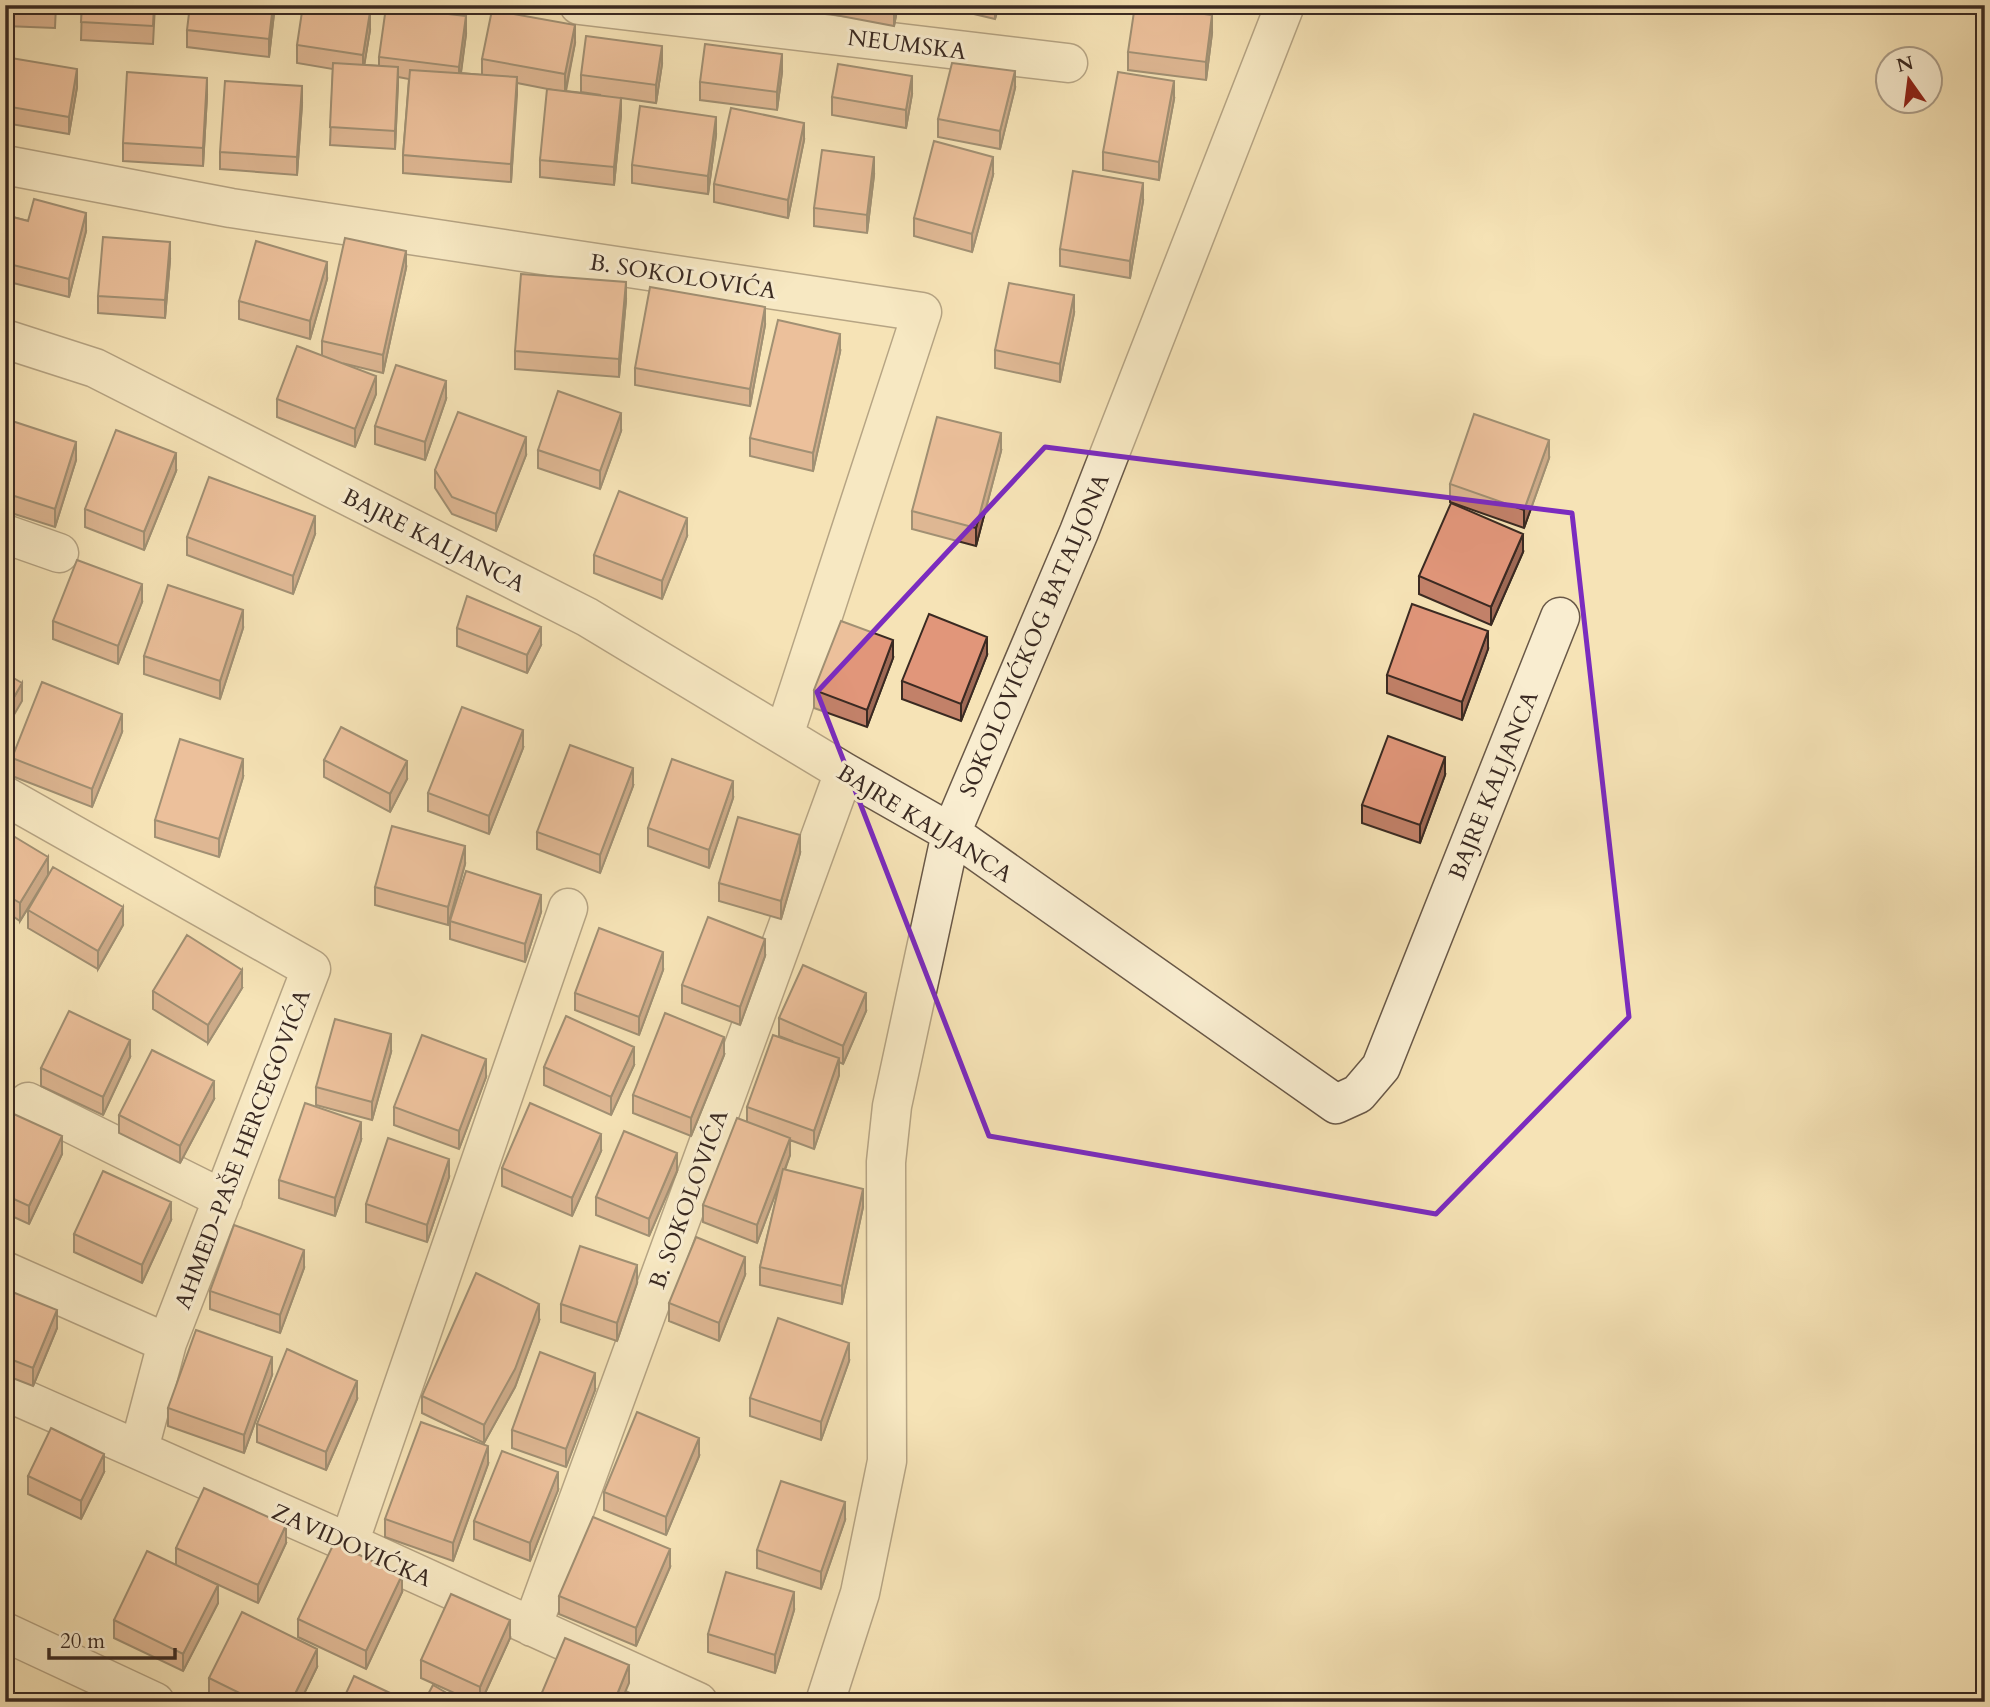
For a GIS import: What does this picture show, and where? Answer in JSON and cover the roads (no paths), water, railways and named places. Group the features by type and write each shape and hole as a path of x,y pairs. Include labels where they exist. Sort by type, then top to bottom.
{"street":[{"name":"NEUMSKA","path":"579,5 1068,63"},
{"name":"SOKOLOVIĆKOG BATALJONA","path":"824,1702 860,1593 887,1461 886,1163 892,1106 904,1043 951,833 1079,532 1285,5"},
{"name":"B. SOKOLOVIĆA","path":"5,165 231,208 922,312 784,734"},
{"name":"BAJRE KALJANCA","path":"5,339 95,368 587,617 844,772 951,833 1336,1104 1358,1094 1381,1067 1560,617"},
{"path":"5,534 59,553"},
{"name":"B. SOKOLOVIĆA","path":"532,1627 844,772"},
{"name":"AHMED-PAŠE HERCEGOVIĆA","path":"5,796 311,969 167,1343 139,1449"},
{"path":"349,1543 568,908"},
{"path":"28,1102 223,1199"},
{"path":"5,1271 167,1343"},
{"name":"ZAVIDOVIĆKA","path":"5,1391 349,1543 698,1702"},
{"path":"5,1632 155,1702"}]}
